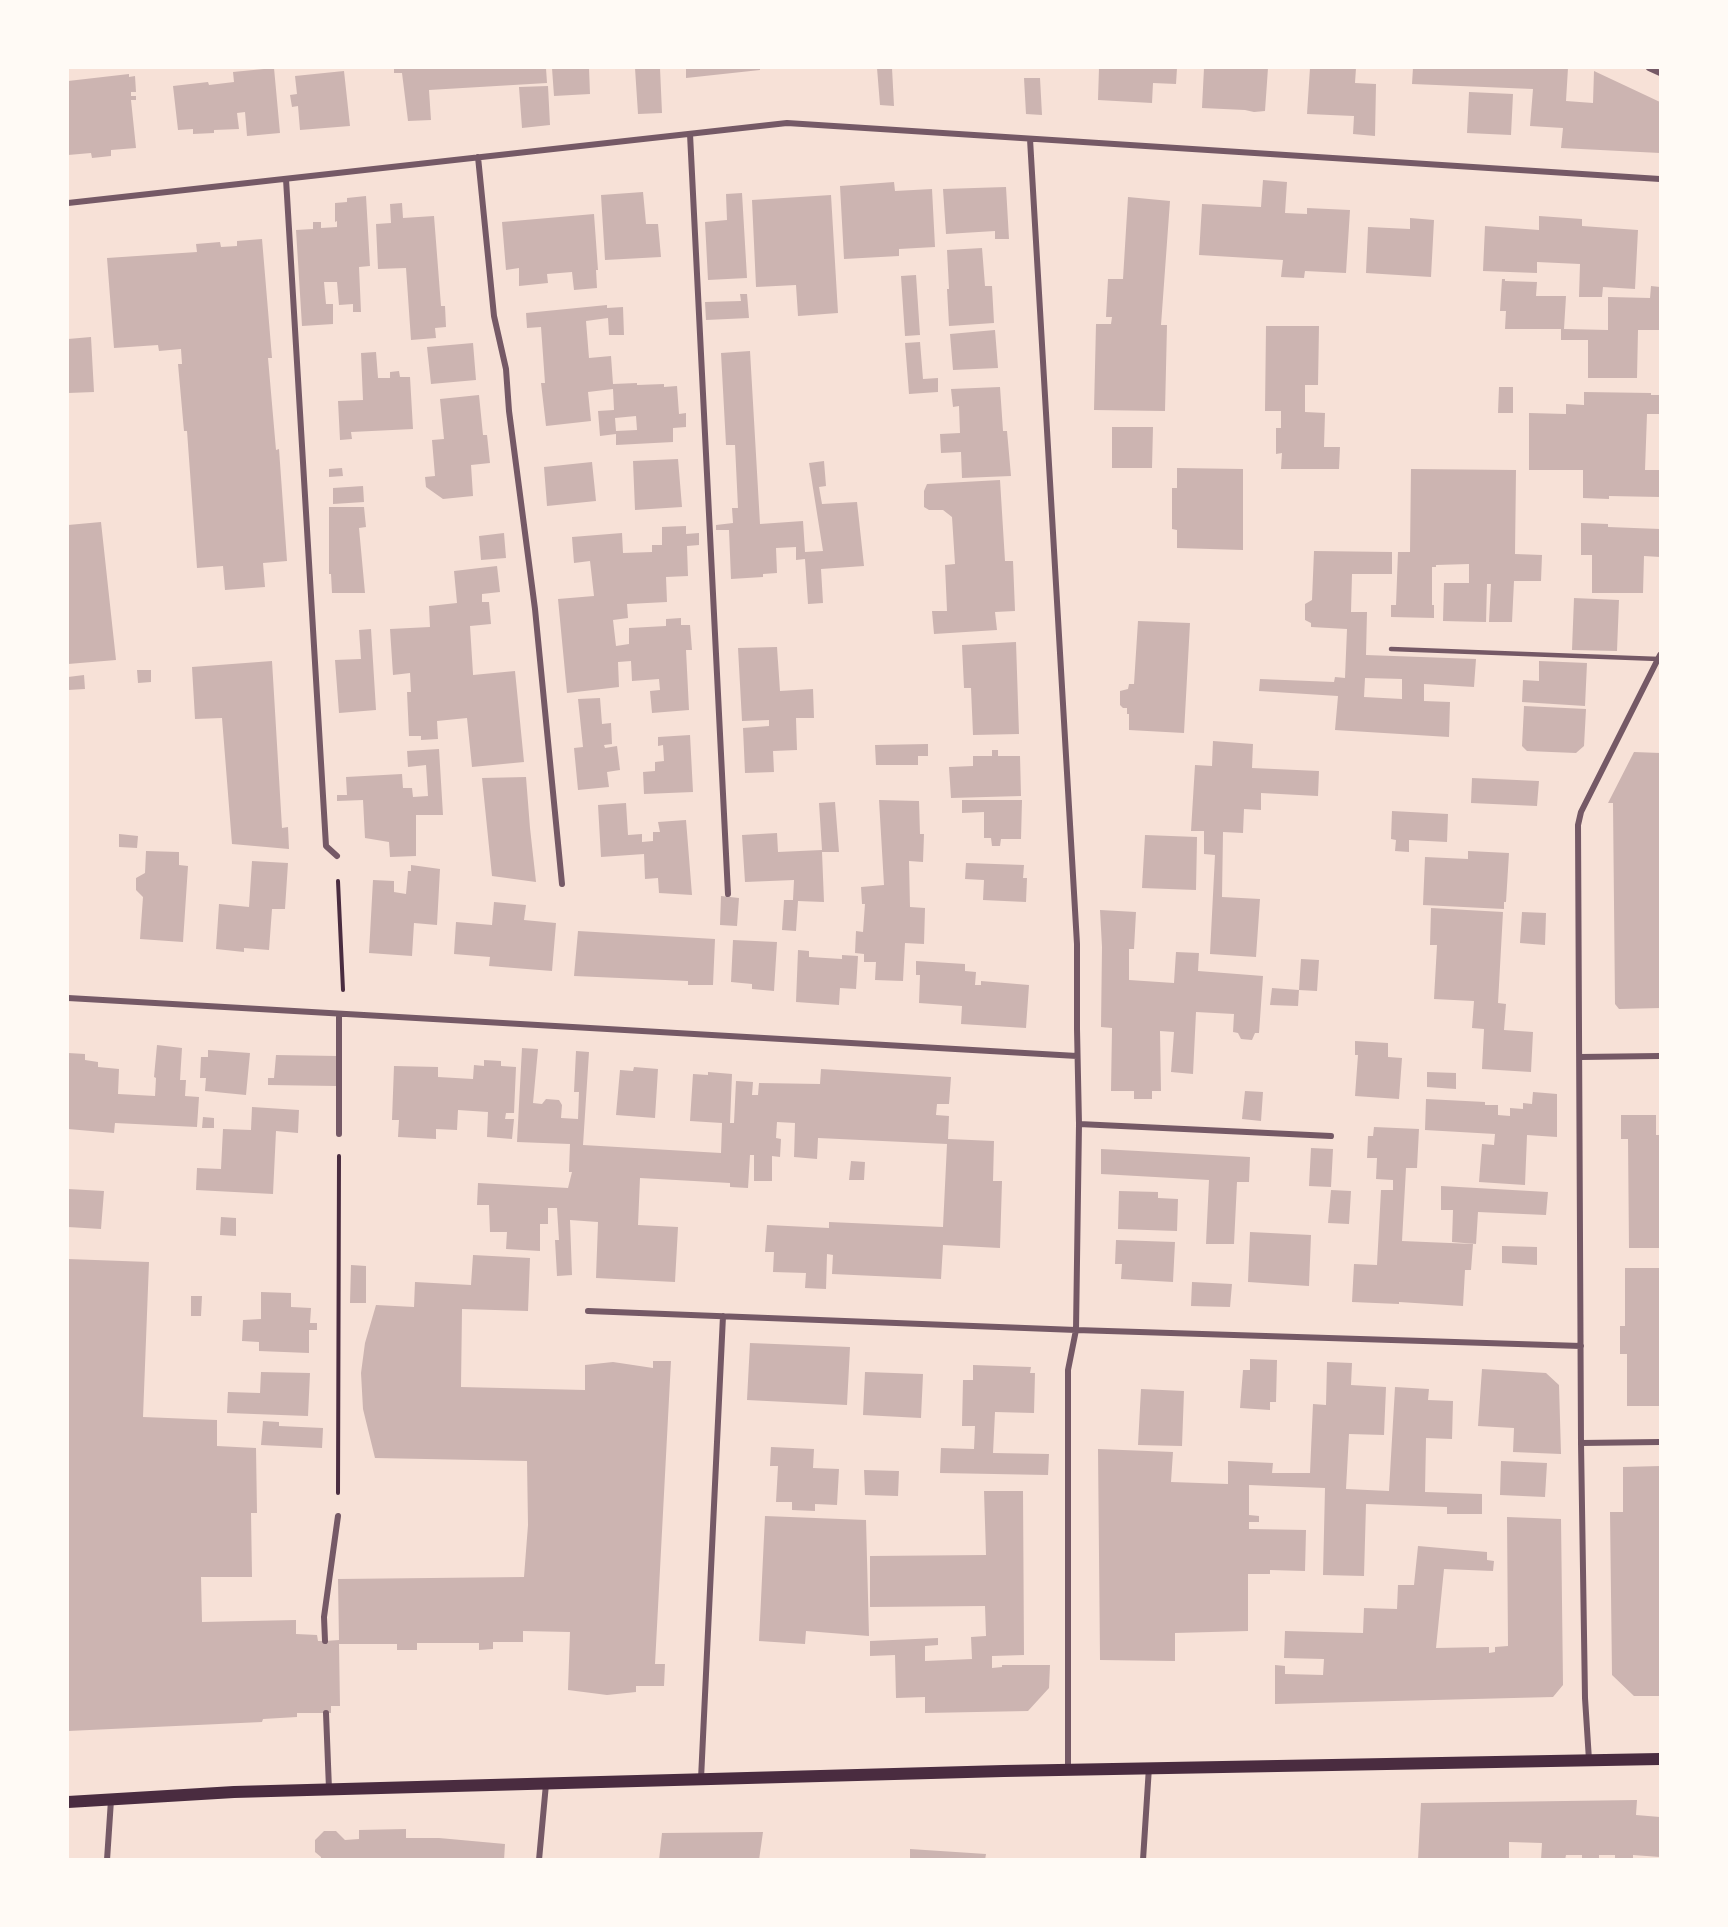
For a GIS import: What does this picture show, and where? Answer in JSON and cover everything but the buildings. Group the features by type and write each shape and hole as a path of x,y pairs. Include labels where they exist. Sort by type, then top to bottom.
{"main road":[{"path":"68,1802 234,1792 701,1779 1149,1767 1660,1759"}],"street":[{"path":"1649,68 1660,73"},
{"path":"68,203 787,123 1660,179"},
{"path":"690,134 728,894"},
{"path":"1030,139 1077,932 1079,1124 1076,1330 1068,1370 1068,1770"},
{"path":"478,157 494,316 506,369 509,411 535,609 562,884"},
{"path":"286,179 326,846 337,856"},
{"path":"1589,1760 1585,1698 1581,1443 1578,825 1584,806 1660,657"},
{"path":"68,998 1077,1056"},
{"path":"339,1134 342,1014"},
{"path":"1580,1057 1660,1056"},
{"path":"1079,1124 1331,1136"},
{"path":"588,1311 1581,1346"},
{"path":"701,1779 723,1316"},
{"path":"1581,1443 1660,1442"},
{"path":"325,1641 324,1617 338,1516"},
{"path":"326,1713 328,1790"},
{"path":"1143,1860 1149,1767"},
{"path":"539,1860 546,1785"},
{"path":"106,1860 111,1800"}],"lane":[{"path":"1391,649 1660,657"}],"path":[{"path":"337,856 342,1014"},
{"path":"338,1516 339,1134"}]}
